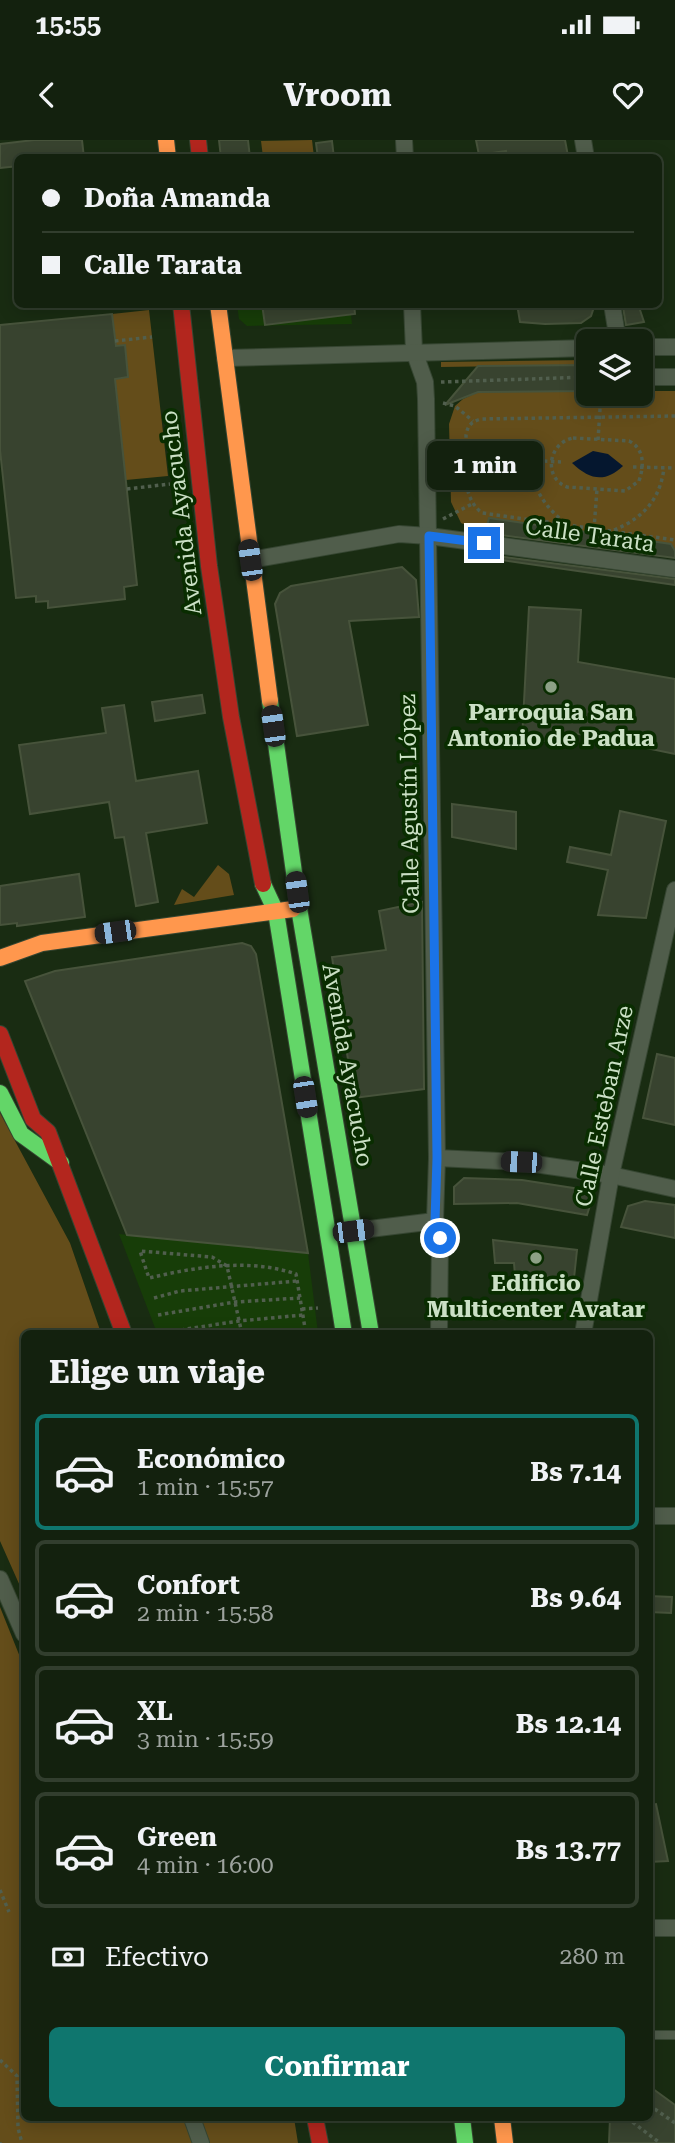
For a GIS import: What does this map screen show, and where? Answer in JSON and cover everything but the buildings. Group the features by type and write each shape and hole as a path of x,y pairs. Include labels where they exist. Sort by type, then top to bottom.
{"main road":[{"name":"Avenida Ayacucho","path":"181,308 209,566 231,717 262,883 276,912 343,1330"},
{"name":"Avenida Ayacucho","path":"219,308 250,560 299,908 370,1330"},
{"path":"4,956 42,943 299,908"},
{"path":"0,1034 33,1119 48,1132 61,1163 123,1330"},
{"path":"0,1093 21,1133 61,1163"},
{"path":"316,2121 320,2143"},
{"path":"462,2121 465,2143"},
{"path":"502,2121 505,2143"}],"street":[{"name":"Calle Agustín López","path":"412,308 414,351 425,382 426,399 437,1158 435,1221 440,1238 439,1330"},
{"path":"613,308 616,329"},
{"path":"653,347 675,347"},
{"path":"225,358 576,348"},
{"path":"653,376 675,377"},
{"name":"Calle Tarata","path":"250,560 429,531 675,569"},
{"name":"Calle Esteban Arze","path":"584,1330 611,1175 675,890"},
{"path":"437,1158 521,1162 611,1175 675,1189"},
{"path":"353,1231 435,1221"},
{"path":"653,1516 675,1516"},
{"path":"0,1579 21,1627"},
{"path":"653,1928 675,1928"},
{"path":"193,2121 201,2143"}],"lane":[{"path":"653,2035 675,2035"}],"path":[{"path":"115,341 152,337"},
{"path":"425,382 576,377"},
{"path":"426,399 455,406 473,421"},
{"path":"598,440 600,406"},
{"path":"675,416 481,419 473,421 466,435 466,491 472,504 482,513 675,540"},
{"path":"573,438 598,440 629,441 636,445 641,451 639,481 625,491 567,487 560,484 553,474 552,462 553,453 560,442 573,438"},
{"path":"467,457 561,462"},
{"path":"531,460 533,478 544,502 568,525"},
{"path":"633,467 675,468"},
{"path":"610,531 637,519 648,509 659,489 664,468"},
{"path":"127,489 170,484"},
{"path":"594,529 597,489"},
{"path":"429,531 472,504"},
{"path":"227,1266 212,1258 141,1251 149,1278 178,1271 227,1266 278,1268 296,1274 305,1330"},
{"path":"227,1266 241,1330"},
{"path":"154,1298 180,1291 298,1280"},
{"path":"158,1315 235,1302 300,1298"},
{"path":"180,1330 303,1315"},
{"path":"0,1890 9,1912"},
{"path":"0,2060 17,2076 18,2128 22,2143"},
{"path":"653,2108 675,2123"},
{"path":"631,2121 660,2143"}],"shaded area":[{"path":"312,140 314,154 263,154 261,141"},
{"path":"237,308 350,308 352,324 247,326 239,319"},
{"path":"149,310 168,476 126,480 115,379 128,376 125,346 116,346 112,314"},
{"path":"576,360 576,365 441,367 441,362"},
{"path":"576,391 576,406 653,406 653,391 675,391 675,551 670,544 489,518 485,533 461,523 451,502 449,424 455,406 478,392"},
{"path":"218,865 229,874 234,895 174,905 182,889 194,897"},
{"path":"0,1113 70,1243 100,1330 21,1330 21,1588 0,1541"},
{"path":"119,1234 308,1253 318,1330 156,1330"},
{"path":"0,1607 21,1660 21,2121 184,2121 193,2143 0,2143"},
{"path":"200,2121 294,2121 298,2143 208,2143"}],"water":[{"path":"593,451 608,454 623,466 610,475 597,477 585,473 572,463"}],"traffic: fast":[{"path":"270,701 299,908 370,1330"},
{"path":"263,884 276,912 343,1330"},
{"path":"0,1093 21,1134 61,1163"},
{"path":"462,2121 465,2143"}],"traffic: slow":[{"path":"166,140 168,154"},
{"path":"219,308 270,701"},
{"path":"0,958 42,943 293,909"},
{"path":"502,2121 505,2143"}],"traffic: jam":[{"path":"198,140 200,154"},
{"path":"181,308 209,566 231,717 263,884"},
{"path":"0,1034 33,1119 48,1132 122,1330"},
{"path":"316,2121 320,2143"}],"place":[{"name":"Parroquia San Antonio de Padua","path":"551,687"},
{"name":"Edificio Multicenter Avatar","path":"536,1258"}],"route":[{"path":"440,1238 435,1221 437,1158 429,536 484,543"}]}
